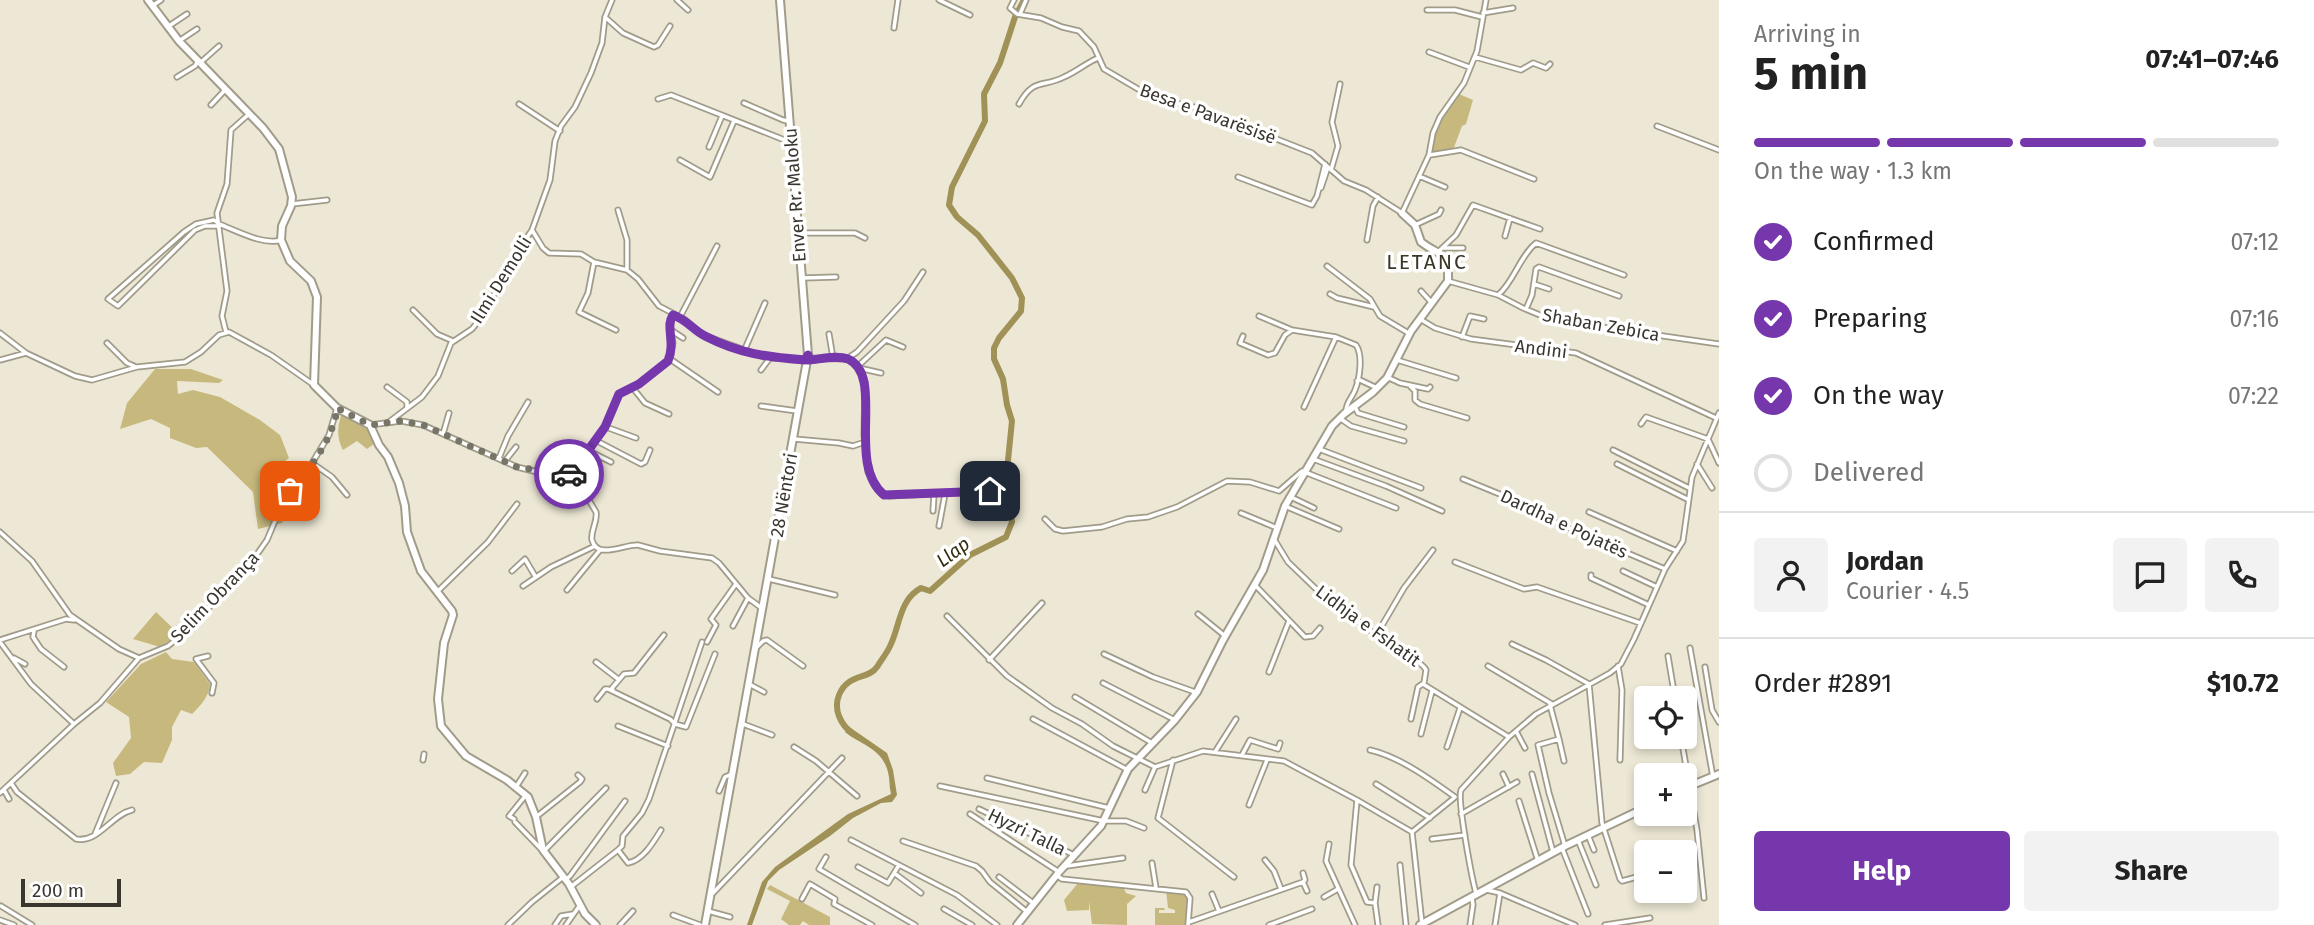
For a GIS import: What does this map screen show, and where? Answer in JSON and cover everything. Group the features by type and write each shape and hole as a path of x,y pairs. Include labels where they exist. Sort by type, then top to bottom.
{"street":[{"path":"161,0 150,3 179,41 250,114 279,149 292,192 292,204 282,226 281,240 290,261 310,279 316,293 314,385"},
{"name":"Ilmi Demolli","path":"389,422 422,397 435,380 453,341 472,329 480,319 503,273 532,230 548,187 555,141 591,73 603,37 605,16 612,0"},
{"path":"677,0 688,10"},
{"name":"Enver Rr. Maloku","path":"780,0 808,355"},
{"path":"894,28 898,0"},
{"path":"939,0 970,15"},
{"name":"Besa e Pavarësisë","path":"1014,0 1011,11 1079,31 1092,46 1105,71 1156,98 1192,106 1312,153 1345,181 1400,211"},
{"path":"1018,14 1026,0"},
{"path":"1463,248 1440,249 1421,242 1415,225 1400,211 1429,155 1433,133 1440,117 1464,83 1474,56 1486,0"},
{"path":"1427,10 1455,10 1482,15 1513,8"},
{"path":"168,27 187,14"},
{"path":"605,16 623,33 653,47 658,45 670,26"},
{"path":"179,41 197,29"},
{"path":"177,77 219,46"},
{"path":"1429,52 1469,67"},
{"path":"1474,56 1521,70 1533,63 1546,68 1550,64"},
{"path":"1019,104 1026,93 1039,83 1061,79 1098,58"},
{"path":"1238,177 1312,205 1338,146 1332,122 1340,84"},
{"path":"211,105 225,90"},
{"path":"659,99 671,95 782,139 789,141 790,137"},
{"name":"Enver Rr. Maloku","path":"744,103 783,120 788,121 789,116"},
{"path":"519,104 561,129"},
{"path":"250,114 232,128 226,184 218,213 227,291 222,316 226,332 271,355 314,385 337,408 370,425 413,422 428,426 517,467 538,470 548,475 572,472 604,428 619,394 670,359 673,343 670,320 673,315"},
{"path":"709,147 722,116"},
{"path":"680,160 710,177 734,121"},
{"path":"1657,126 1719,150"},
{"path":"1429,155 1461,150 1534,179"},
{"path":"1317,205 1328,167"},
{"path":"1419,176 1445,187"},
{"path":"1367,240 1373,206 1378,197"},
{"path":"292,204 327,200"},
{"path":"1440,249 1456,235 1473,205 1540,229"},
{"path":"618,210 627,240 627,270"},
{"path":"1415,225 1439,214 1441,210"},
{"path":"1505,236 1510,218"},
{"path":"219,225 214,220 196,224 165,247 108,299 116,306 200,227 219,225 274,242 281,240"},
{"path":"798,228 800,233 855,233 865,238"},
{"path":"532,230 549,253 581,254 594,262 627,270 638,279 659,306 680,317 704,335 770,358 805,360 808,355"},
{"path":"1498,295 1506,288 1510,277 1536,243 1624,275"},
{"path":"680,317 717,246"},
{"path":"165,247 176,249"},
{"path":"1440,249 1446,260 1448,281"},
{"path":"594,262 588,293 579,312 616,330"},
{"path":"1327,266 1370,299 1380,316 1410,334"},
{"path":"1526,310 1536,270 1542,267 1581,284 1619,296"},
{"path":"846,359 855,354 904,301 923,272"},
{"name":"Enver Rr. Maloku","path":"801,273 803,278 836,277"},
{"name":"Shaban Zebica","path":"1448,281 1498,295 1526,310 1561,322 1719,344"},
{"name":"Hyzri Talla","path":"1017,925 1060,871 1101,826 1128,769 1175,720 1196,692 1263,570 1285,506 1313,458 1340,418 1378,388 1387,377 1410,334 1448,281"},
{"path":"1534,284 1549,289"},
{"path":"1421,291 1433,303"},
{"path":"1330,294 1337,299 1375,308"},
{"path":"744,351 765,303"},
{"path":"414,310 438,334 453,341"},
{"path":"1259,316 1292,330 1336,337 1358,347 1360,354 1357,381 1355,391 1346,403 1346,412"},
{"path":"1462,337 1469,316 1484,319"},
{"name":"Andini","path":"1420,319 1435,328 1462,337 1576,353 1716,418"},
{"path":"670,329 683,338"},
{"path":"1243,336 1240,343 1272,355 1285,335 1292,330"},
{"path":"0,333 26,353 88,380 96,380 137,367 185,362 226,332"},
{"path":"829,334 833,358"},
{"path":"1304,407 1336,337"},
{"path":"858,367 886,340 903,347"},
{"path":"107,343 127,363 137,367"},
{"path":"0,360 26,353"},
{"path":"808,355 809,360 846,359 858,367 881,373"},
{"name":"28 Nëntori","path":"673,915 703,925 707,911 808,355"},
{"path":"761,370 770,358"},
{"path":"670,359 718,392"},
{"path":"1397,360 1456,378"},
{"path":"858,367 866,387 865,442 868,474 882,494 889,496 990,491 996,480"},
{"path":"1387,377 1410,386 1430,387"},
{"path":"1357,381 1378,388"},
{"path":"1410,386 1415,391 1415,400 1420,404 1467,418"},
{"path":"387,387 407,402 407,409"},
{"path":"632,387 645,403 669,414"},
{"path":"499,457 528,402"},
{"path":"1354,405 1356,411 1362,415 1404,428"},
{"path":"761,406 799,411"},
{"name":"Selim Obrança","path":"2,792 100,703 139,658 169,646 188,630 253,560 267,540 283,502 329,435 337,408"},
{"path":"1412,832 1457,796 1509,737 1551,705 1618,666 1628,651 1686,530 1689,488 1719,412"},
{"path":"443,434 450,413"},
{"path":"1641,424 1646,417 1708,439 1719,463"},
{"path":"1340,418 1351,426 1404,441"},
{"path":"1716,418 1719,424"},
{"path":"370,425 399,484 414,556 421,571 448,604 453,615 444,643 438,699 441,726 466,756 526,795 536,817 544,850"},
{"path":"604,428 636,438"},
{"path":"794,439 853,446 865,442"},
{"path":"595,440 641,464 645,462 650,450"},
{"path":"505,461 516,447"},
{"path":"1319,449 1421,488"},
{"path":"587,450 611,462"},
{"path":"1613,450 1689,488"},
{"path":"1313,458 1395,489 1442,511"},
{"path":"312,463 332,477 347,495"},
{"path":"1617,464 1687,499"},
{"path":"1697,464 1712,488"},
{"path":"576,467 595,476"},
{"path":"1045,519 1055,529 1063,531 1102,527 1127,519 1149,517 1177,507 1227,481 1250,482 1279,491 1302,471 1396,508"},
{"path":"572,472 596,512 592,537 595,546 600,550"},
{"name":"Dardha e Pojatës","path":"1463,480 1519,502 1552,521 1665,569"},
{"path":"933,511 934,494"},
{"path":"939,526 945,494"},
{"path":"1291,497 1314,508"},
{"path":"437,592 492,538 517,504"},
{"path":"1285,506 1339,529"},
{"path":"1589,512 1677,551"},
{"path":"1241,513 1277,528"},
{"path":"0,532 29,558 49,583 62,607 76,620 119,649 139,658"},
{"name":"Lidhja e Fshatit","path":"1274,539 1288,562 1299,573 1377,634 1419,661 1426,670 1423,684"},
{"path":"567,590 600,550 632,545 707,557 719,563 748,598 763,609"},
{"path":"523,586 535,576 595,546"},
{"path":"1377,634 1404,588 1433,550"},
{"path":"512,571 525,559 535,576"},
{"path":"1455,562 1524,589 1537,587 1640,624"},
{"path":"1623,571 1657,587"},
{"path":"1591,575 1591,578 1649,605"},
{"path":"769,579 835,595"},
{"path":"565,881 572,886 618,850 622,846 623,836 647,804 675,724 679,703 704,642 716,625 711,620 736,584"},
{"path":"1255,584 1308,638 1320,628"},
{"path":"733,626 748,598"},
{"path":"989,660 1042,603"},
{"path":"1198,614 1225,636"},
{"path":"947,616 1007,676 1113,746 1155,766 1203,751 1284,761 1298,766 1412,832"},
{"path":"74,724 31,684 0,641 66,619 76,620"},
{"path":"1269,671 1289,621"},
{"path":"34,631 33,637 41,649 64,667"},
{"path":"613,691 618,679 624,674 634,673 664,635"},
{"path":"757,647 763,640 767,640 803,666"},
{"path":"1512,644 1589,684"},
{"path":"1690,648 1716,775 1697,783"},
{"path":"597,699 605,689 613,691 675,724 686,727 715,654"},
{"path":"1104,654 1153,677 1196,692"},
{"path":"208,656 196,659 214,683 212,693"},
{"path":"1668,656 1673,686"},
{"path":"12,657 25,664"},
{"path":"596,662 618,679"},
{"path":"1488,666 1551,705 1564,761"},
{"path":"1618,666 1622,690 1620,760"},
{"path":"1705,667 1712,710 1719,722"},
{"path":"1103,683 1175,720"},
{"path":"749,684 764,692"},
{"name":"Lidhja e Fshatit","path":"1410,719 1417,688 1419,684 1423,684"},
{"name":"Lidhja e Fshatit","path":"1423,684 1509,737"},
{"path":"1589,684 1604,827 1620,878 1622,881 1634,878"},
{"path":"1421,734 1432,691"},
{"path":"1075,697 1153,743"},
{"path":"1447,747 1460,708"},
{"path":"1033,719 1128,769"},
{"path":"1215,752 1236,719"},
{"path":"743,724 772,735"},
{"path":"618,726 668,746"},
{"path":"1517,731 1525,748"},
{"path":"1559,739 1538,747 1564,847 1588,914"},
{"path":"1242,755 1250,740 1278,749 1280,743"},
{"path":"794,747 857,796"},
{"path":"1370,750 1383,753 1457,796 1466,835 1474,897 1470,925"},
{"path":"423,760 424,754"},
{"path":"710,897 842,758"},
{"path":"1173,760 1158,818 1234,877"},
{"path":"1250,805 1267,760"},
{"path":"1145,790 1155,766"},
{"path":"516,787 525,773"},
{"name":"28 Nëntori","path":"719,790 725,777 733,774"},
{"path":"1503,774 1509,787"},
{"path":"1532,774 1553,852"},
{"path":"536,817 580,782 582,779 578,775"},
{"path":"988,778 1109,808"},
{"path":"1461,814 1517,782"},
{"path":"11,783 18,792 76,839 85,840 94,836 120,814 132,810"},
{"path":"94,836 116,783"},
{"path":"1376,784 1430,818"},
{"path":"940,786 1104,821 1126,821 1144,828"},
{"path":"544,850 606,788"},
{"path":"2,792 9,799"},
{"path":"526,795 509,816 544,850 596,925"},
{"path":"1357,800 1351,866 1367,902 1375,903"},
{"path":"508,925 532,902 570,876 625,801"},
{"path":"1519,801 1538,861"},
{"name":"Hyzri Talla","path":"979,809 1074,855"},
{"path":"1412,832 1421,924 1553,852 1634,813"},
{"path":"970,814 1060,871 1062,878 1186,892 1189,895 1189,924 1303,882 1306,880 1303,873"},
{"path":"1693,826 1704,898"},
{"path":"618,850 628,863 633,862 650,848 661,830"},
{"path":"1432,839 1466,835"},
{"path":"1588,835 1594,850"},
{"path":"851,840 957,895 997,925"},
{"path":"1578,840 1596,885"},
{"path":"903,841 976,866 990,883 1027,912"},
{"path":"1329,844 1326,861 1355,925"},
{"path":"749,845 755,848"},
{"path":"826,856 818,869 915,925"},
{"name":"Hyzri Talla","path":"1060,871 1123,858"},
{"path":"1265,860 1274,871 1282,889"},
{"path":"1152,863 1156,888"},
{"path":"1400,864 1406,925"},
{"path":"858,867 887,883 899,865"},
{"path":"894,873 921,893"},
{"path":"999,877 1033,903"},
{"path":"1303,882 1307,891"},
{"path":"802,899 810,884 835,899 834,904 872,925"},
{"path":"1377,887 1375,903 1378,925"},
{"path":"1324,897 1338,889"},
{"path":"1487,890 1500,892 1575,925"},
{"path":"1495,925 1500,892"},
{"path":"1212,894 1219,911"},
{"path":"566,925 580,905"},
{"path":"1,906 32,925"},
{"path":"944,909 972,925"},
{"path":"1269,925 1312,909"},
{"path":"620,925 634,911"},
{"path":"707,911 730,917"},
{"path":"555,925 561,916 573,914"},
{"path":"1555,925 1557,917"},
{"path":"1605,925 1650,918"},
{"path":"0,920 14,925"}],"shaded area":[{"path":"1459,94 1473,100 1466,124 1462,126 1453,150 1432,153 1436,129"},
{"path":"155,369 191,369 223,380 219,383 177,381 178,394 193,390 220,397 280,435 289,458 273,470 278,489 289,506 282,523 258,529 253,492 207,447 196,448 170,438 170,428 151,419 120,429 127,403"},
{"path":"343,415 370,431 374,444 367,449 357,441 343,450 338,433"},
{"path":"156,612 179,634 160,647 133,639"},
{"path":"166,652 172,659 194,662 210,684 208,693 192,714 181,710 172,727 172,740 162,763 144,762 130,774 116,776 113,763 131,738 129,717 106,702 141,664"},
{"path":"848,726 887,753 897,795 892,802 881,803 853,818 779,870 768,881 752,925 747,925 762,882 775,867 848,814 891,794 888,772 881,757 845,732"},
{"path":"1078,883 1123,887 1126,893 1136,896 1127,904 1127,925 1092,924 1089,901 1089,910 1067,911 1064,900"},
{"path":"770,885 830,917 830,925 809,925 803,921 800,925 789,925 781,919 790,901 767,889"},
{"path":"1166,890 1185,893 1188,896 1186,925 1155,925 1155,908 1164,908 1165,910 1159,910 1159,913 1175,913 1175,910 1168,908"}],"waterway":[{"name":"Llap","path":"853,734 839,717 839,695 847,683 869,674 877,667 890,647 909,599 921,588 930,591 970,555 1006,537 1012,522 1006,480 1012,421 1003,379 994,359 994,348 1021,311 1022,298 1012,278 978,235 957,217 949,205 952,187 985,121 984,94 1000,63 1015,17 1024,0"}],"way so far":[{"path":"290,491 300,481 329,435 337,408 370,425 408,421 433,428 517,467 550,475 569,474"}],"district":[{"name":"LETANC","path":"1427,262"}],"route":[{"path":"569,474 605,427 619,394 639,384 671,357 673,338 669,323 673,315 684,319 704,335 767,358 805,360 808,355 809,360 841,358 848,359 858,367 866,387 864,435 868,472 870,479 884,495 990,491"}]}
